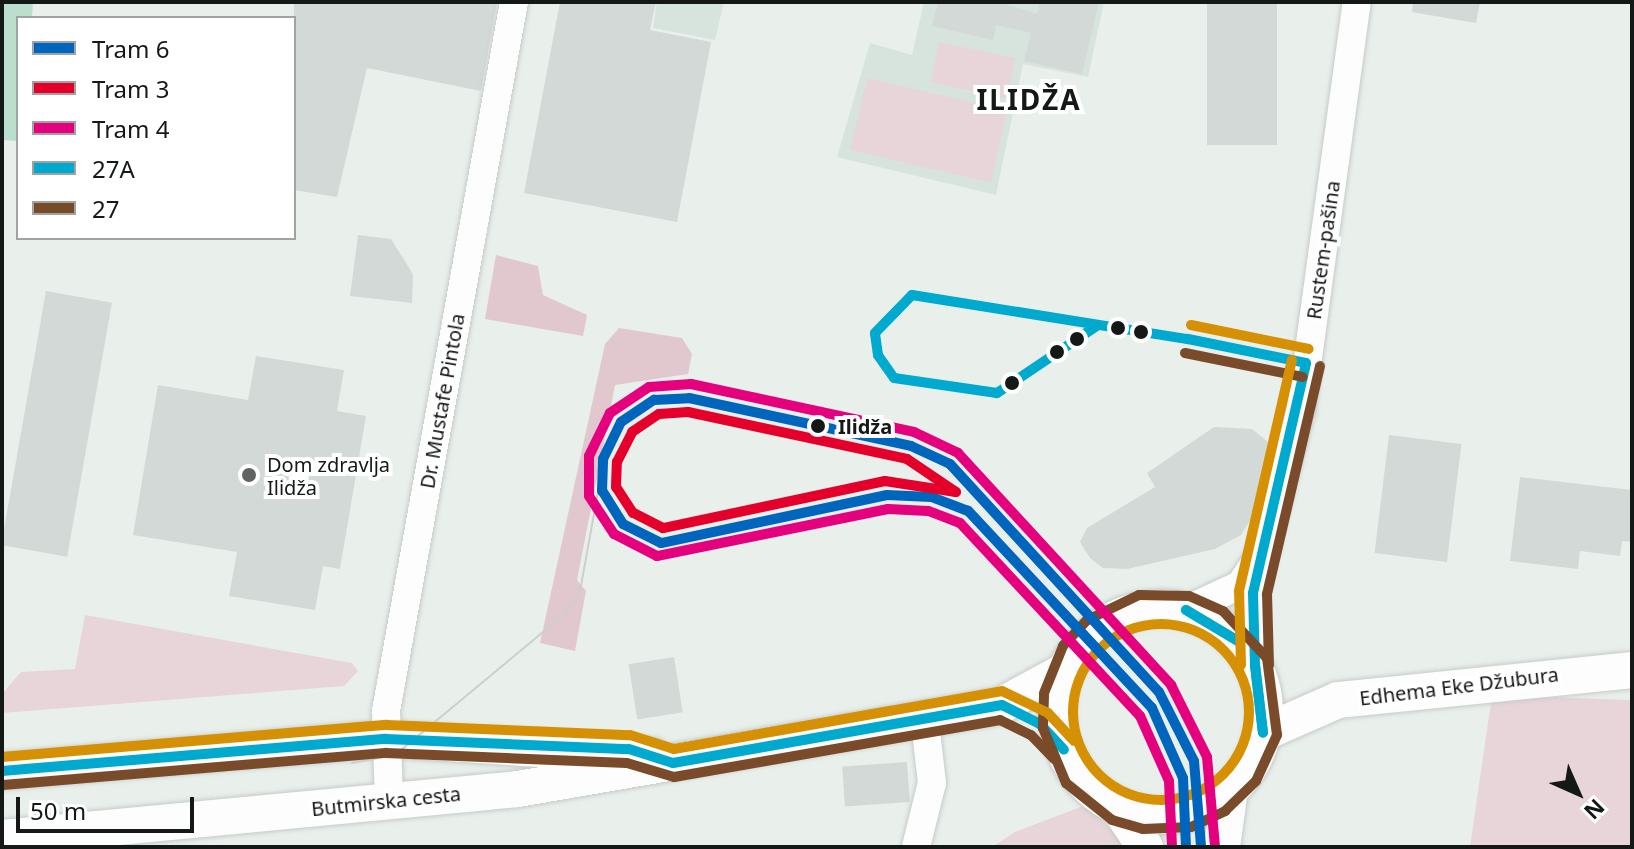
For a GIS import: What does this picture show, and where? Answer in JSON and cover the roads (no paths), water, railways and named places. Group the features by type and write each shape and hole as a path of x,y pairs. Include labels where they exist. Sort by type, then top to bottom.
{"main road":[{"path":"1064,750 1057,724 1065,671 1089,637 1120,616 1186,610 1238,641 1257,671 1263,733 1230,789 1222,847"},
{"name":"Edhema Eke Džubura","path":"1580,671 1632,651"},
{"name":"Edhema Eke Džubura","path":"1263,733 1338,700 1580,671 1632,670"},
{"name":"Butmirska cesta","path":"2,838 389,801 673,763 924,714 1002,705 1065,671"},
{"name":"Edhema Eke Džubura","path":"1257,671 1338,700"},
{"path":"1002,705 1040,724 1064,750 1096,794 1119,808 1173,816 1230,789"},
{"name":"Butmirska cesta","path":"2,771 386,739 629,749 673,763"},
{"path":"1119,808 1145,847"},
{"path":"1156,847 1173,816"}],"street":[{"name":"Dr. Mustafe Pintola","path":"389,801 386,739 514,2"},
{"name":"Rustem-pašina","path":"1257,671 1253,593 1269,543 1301,409 1357,2"},
{"name":"Rustem-pašina","path":"1186,610 1240,585 1269,543"},
{"path":"916,847 932,783 924,714"}],"tram line":[{"name":"4","path":"1172,847 1169,781 1140,716 960,523 928,511 888,509 657,556 614,534 589,496 589,456 610,413 649,387 691,384 914,432 958,453 1171,685 1207,757 1215,846"},
{"name":"6","path":"1186,847 1183,778 1152,708 968,511 931,497 887,495 661,543 623,524 602,491 603,459 621,422 654,400 689,398 911,446 950,464 1159,692 1194,761 1201,847"},
{"name":"3","path":"688,412 907,459 956,492 885,481 663,528 633,513 616,487 617,462 632,432 659,414 688,412"},
{"path":"352,763 395,755 565,614 580,591 601,476"}],"place":[{"name":"Ilidža","path":"818,426"},
{"name":"Dom zdravlja Ilidža","path":"249,475"}],"district":[{"name":"ILIDŽA","path":"1029,99"}]}
